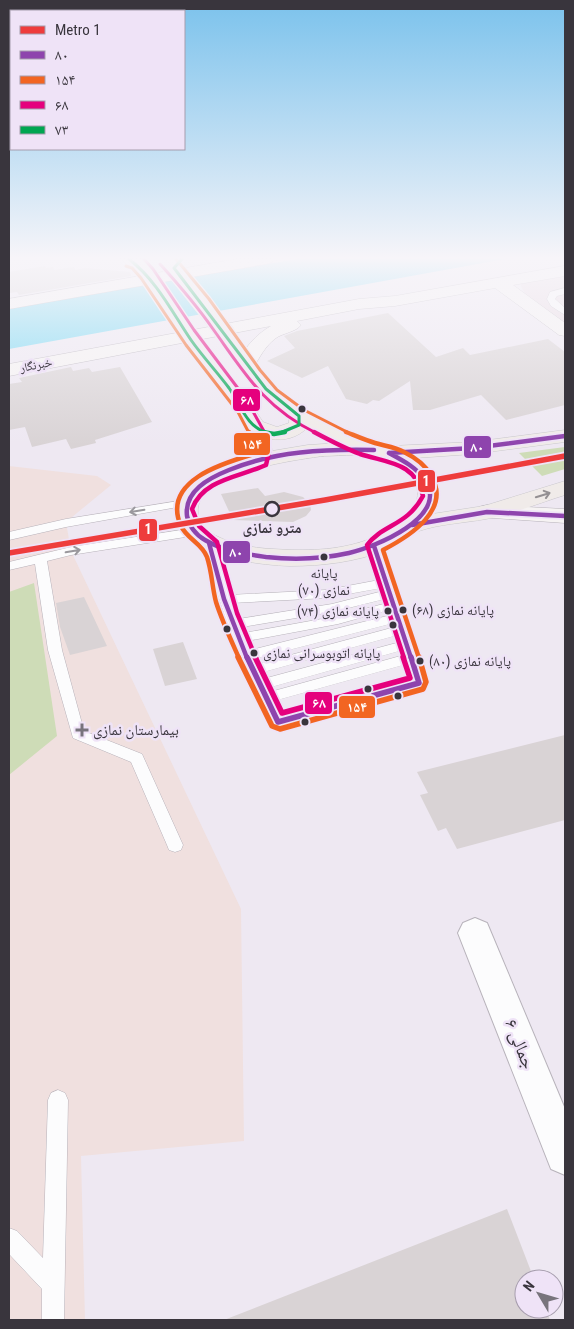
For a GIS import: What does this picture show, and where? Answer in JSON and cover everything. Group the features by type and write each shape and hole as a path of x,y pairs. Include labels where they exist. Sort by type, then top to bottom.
{"main road":[{"path":"179,321 232,391 254,426 261,442 261,460"},
{"path":"9,357 206,321"},
{"path":"217,321 267,392 281,405 299,416 381,451 402,459 423,474 430,488 429,503 412,524 394,537 374,546 351,552 298,558 270,557 234,551 202,538 186,518 185,503 195,490 204,483 229,470 261,460 308,451 381,451 473,448 565,436"},
{"name":"خبرنگار","path":"9,370 269,321"},
{"path":"246,364 255,346 278,328 316,321"},
{"path":"551,321 565,331"},
{"path":"254,426 263,432 278,434 292,432 299,425 299,416"},
{"path":"412,524 487,512 565,488"},
{"path":"487,512 565,516"}],"street":[{"name":"۶ جمالی","path":"476,933 565,1155"}],"lane":[{"path":"9,536 66,522 185,503"},
{"path":"9,566 71,551 202,538 246,656 278,722 419,684 408,644 374,546"},
{"path":"40,558 54,650 78,734 137,758 175,845"},
{"path":"224,599 326,594 394,605"},
{"path":"234,624 332,608 394,605"},
{"path":"240,638 338,620 394,605"},
{"path":"246,656 344,632 394,605"},
{"path":"252,670 350,646 394,605"},
{"path":"262,692 408,644"},
{"path":"262,692 412,658"},
{"path":"53,1320 58,1100"},
{"path":"9,1239 54,1285"}],"shaded area":[{"name":"بیمارستان نمازی","path":"9,466 97,476 111,485 66,522 71,551 241,909 244,1141 81,1156 85,1320 9,1320"}],"green space":[{"path":"565,447 565,469 542,476 519,453"},
{"path":"34,583 57,736 9,775 9,592"}],"water":[{"path":"9,321 163,321 9,349"}],"building":[{"path":"347,321 397,321 436,357 463,348 470,355 548,339 565,352 565,405 506,420 481,395 430,410 413,410 410,381 379,401 373,400 367,404 346,399 328,366 302,378 267,361 295,348 284,336 297,331"},
{"path":"71,367 73,371 89,368 92,372 120,367 152,422 95,440 96,443 71,449 66,439 32,447 25,427 9,430 9,384 22,382 19,378"},
{"path":"258,488 265,496 284,492 303,497 310,504 311,510 306,516 293,522 233,520 221,494"},
{"path":"84,597 107,646 70,655 60,627 56,603"},
{"path":"183,642 197,679 165,686 153,649"},
{"path":"565,735 565,820 457,849 446,828 438,831 420,795 428,793 417,772"},
{"path":"507,1209 530,1269 514,1269 514,1319 550,1320 224,1320"}],"metro line":[{"name":"1","path":"9,553 325,500 565,456"}],"transit line":[{"name":"۱۵۴","path":"170,321 195,357 228,397 246,426 252,440 254,454 199,475 183,491 178,501 177,511 184,532 201,546 206,554 215,598 223,620 242,666 272,726 280,729 423,689 426,682 421,664 383,550 399,542 425,520 434,508 438,495 436,482 427,468 405,452 371,442 337,428 293,403 265,377 225,321"},
{"name":"۷۳","path":"179,321 227,386 254,427 269,434 274,434 285,432 299,425 299,416 266,389 214,321"},
{"name":"۶۸","path":"187,321 234,381 258,418 266,436 269,452 266,465 212,486 196,500 192,509 199,526 217,542 237,613 256,659 282,713 410,678 367,545 370,540 411,514 423,496 421,485 408,470 358,453 325,438 280,412 248,379 207,321"},
{"name":"۸۰","path":"389,453 473,448 565,436"},
{"name":"۸۰","path":"374,450 323,450 289,454 255,461 230,469 210,479 194,492 186,510 188,520 195,532 212,544 251,555 302,559 326,557 361,550 382,543 400,533 415,522 426,509 430,495 426,481 413,467 389,453"},
{"name":"۸۰","path":"412,525 487,512 565,516"},
{"name":"۸۰","path":"209,543 224,599 252,670 278,722 419,683 374,546"}],"place":[{"name":"مترو نمازی","path":"272,509"},
{"name":"پایانه نمازی (۷۰)","path":"324,557"},
{"name":"پایانه نمازی (۶۸)","path":"403,610"},
{"name":"پایانه نمازی (۷۴)","path":"388,611"},
{"name":"پایانه اتوبوسرانی نمازی","path":"254,653"},
{"name":"پایانه نمازی (۸۰)","path":"420,661"},
{"name":"بیمارستان نمازی","path":"82,730"}]}
